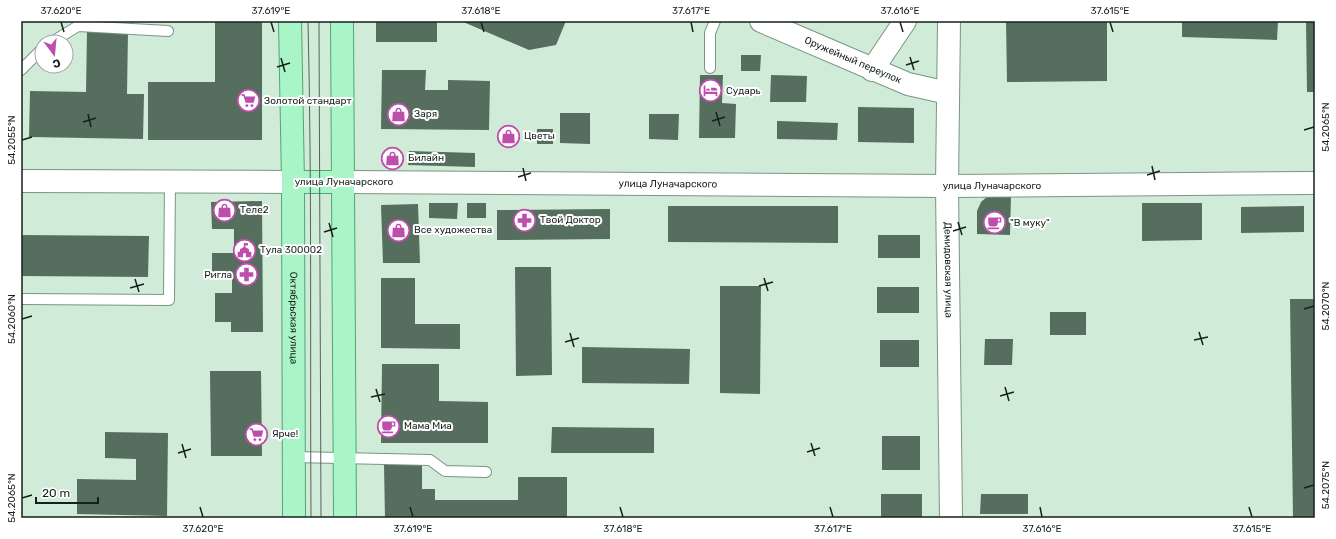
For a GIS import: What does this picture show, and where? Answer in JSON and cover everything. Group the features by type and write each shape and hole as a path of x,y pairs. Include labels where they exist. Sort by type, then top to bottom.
{"main road":[{"name":"Октябрьская улица","path":"290,21 293,182 294,518"},
{"path":"342,21 345,518"},
{"name":"улица Луначарского","path":"293,182 343,182"}],"street":[{"name":"Оружейный переулок","path":"761,21 872,70 908,84 948,93"},
{"path":"872,70 905,21"},
{"name":"Демидовская улица","path":"949,21 947,186 951,518"},
{"name":"улица Луначарского","path":"21,181 170,180 293,182"},
{"name":"улица Луначарского","path":"343,182 947,186 1315,183"}],"lane":[{"path":"710,68 710,32 715,21"},
{"path":"65,34 78,26 168,31"},
{"path":"21,70 34,57"},
{"path":"21,299 170,300 170,180"},
{"path":"294,457 430,460 445,471 486,472"}],"building":[{"path":"215,21 262,21 262,140 148,140 148,82 215,82"},
{"path":"376,21 437,21 437,42 376,42"},
{"path":"461,21 566,21 556,45 529,50"},
{"path":"1006,21 1107,21 1107,81 1007,82"},
{"path":"1182,21 1278,21 1277,40 1182,37"},
{"path":"1306,21 1315,21 1315,92 1307,92"},
{"path":"87,30 128,31 127,94 144,94 143,139 29,137 30,91 86,92"},
{"path":"741,55 761,55 760,71 741,71"},
{"path":"382,70 426,70 425,90 448,90 448,80 490,81 489,130 381,129"},
{"path":"700,75 723,75 722,103 736,104 735,138 699,138"},
{"path":"771,75 807,76 806,102 770,102"},
{"path":"858,107 914,108 914,143 858,142"},
{"path":"560,113 590,113 590,144 560,143"},
{"path":"649,114 679,114 678,140 649,139"},
{"path":"777,121 838,123 837,140 777,139"},
{"name":"Цветы","path":"502,129 517,130 516,144 501,143"},
{"path":"537,129 553,129 553,144 537,144"},
{"name":"Билайн","path":"385,151 400,151 400,165 386,165"},
{"path":"409,151 475,153 475,167 408,165"},
{"name":"\"В муку\"","path":"989,195 1011,196 1010,235 977,234 977,211 981,202"},
{"path":"262,201 263,332 231,332 231,322 215,322 215,293 232,293 232,279 212,279 212,253 234,253 234,229 212,229 211,202"},
{"path":"429,203 458,203 457,219 429,218"},
{"path":"467,203 486,203 486,218 467,218"},
{"path":"1142,203 1202,203 1202,240 1142,241"},
{"path":"418,204 420,263 383,263 381,205"},
{"path":"668,206 838,206 838,243 668,242"},
{"path":"1304,206 1304,232 1241,233 1241,207"},
{"path":"610,209 610,239 497,240 497,210"},
{"path":"21,235 149,236 148,277 21,276"},
{"path":"878,235 920,235 920,258 878,258"},
{"path":"515,267 551,267 552,375 516,376"},
{"path":"381,278 415,278 415,324 460,324 460,349 381,348"},
{"path":"720,286 761,286 760,394 720,393"},
{"path":"877,287 919,287 919,313 877,313"},
{"path":"1290,299 1315,299 1315,518 1293,518"},
{"path":"1050,312 1086,312 1086,335 1050,335"},
{"path":"985,339 1013,339 1012,365 984,365"},
{"path":"880,340 919,340 919,367 880,367"},
{"path":"582,347 690,349 689,384 582,383"},
{"path":"382,364 439,364 439,401 488,402 488,443 381,443"},
{"path":"210,371 261,371 262,456 211,456"},
{"path":"552,427 654,428 654,453 551,453"},
{"path":"105,432 168,433 167,516 77,514 77,479 136,480 136,459 105,458"},
{"path":"882,436 920,436 920,470 882,470"},
{"path":"384,465 422,465 422,489 435,489 435,500 518,500 518,477 567,477 567,518 385,518"},
{"path":"881,494 922,494 922,518 881,518"},
{"path":"981,494 1028,494 1028,514 980,514"}],"tram line":[{"path":"308,21 311,518"},
{"path":"319,21 321,518"}],"place":[{"name":"Сударь","path":"710,91"},
{"name":"Золотой стандарт","path":"248,101"},
{"name":"Заря","path":"398,114"},
{"name":"Цветы","path":"509,136"},
{"name":"Билайн","path":"393,158"},
{"name":"Теле2","path":"224,210"},
{"name":"Твой Доктор","path":"525,220"},
{"name":"\"В муку\"","path":"994,223"},
{"name":"Все художества","path":"399,230"},
{"name":"Тула 300002","path":"245,250"},
{"name":"Ригла","path":"247,275"},
{"name":"Мама Миа","path":"388,426"},
{"name":"Ярче!","path":"257,434"}]}
